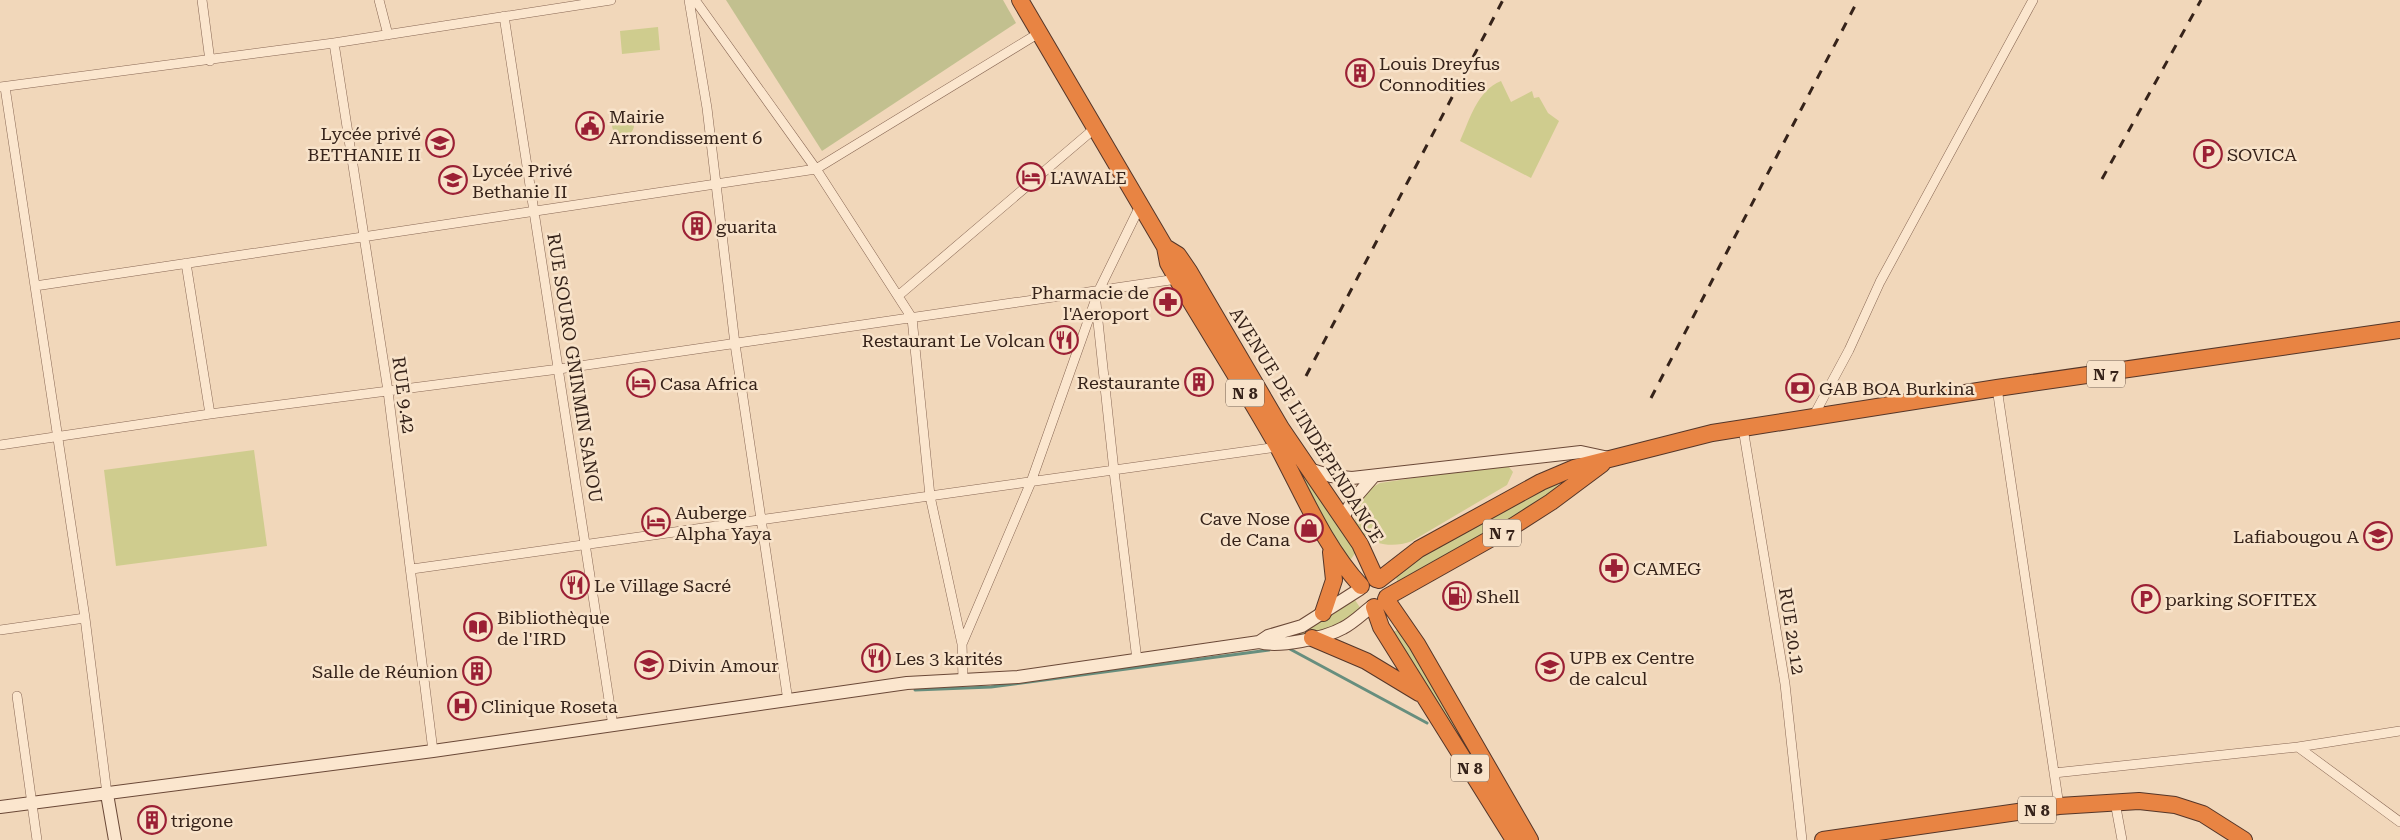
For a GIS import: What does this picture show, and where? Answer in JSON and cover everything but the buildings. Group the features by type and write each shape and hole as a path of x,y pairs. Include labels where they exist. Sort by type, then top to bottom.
{"highway":[{"name":"AVENUE DE L'INDÉPENDANCE","path":"1020,0 1165,247 1168,263 1277,447 1326,538 1360,588"},
{"name":"AVENUE DE L'INDÉPENDANCE","path":"1165,247 1178,255 1189,271 1281,428 1360,544 1377,579"},
{"name":"N 7","path":"1377,579 1419,549 1541,482 1574,468 1609,458 1712,433 1997,388 2400,330"},
{"name":"N 7","path":"1379,602 1544,507 1609,458"},
{"path":"1323,613 1334,580 1333,559 1326,538"},
{"path":"1377,579 1386,586 1379,602 1362,600 1360,588 1367,580 1377,579"},
{"name":"N 8","path":"1379,602 1381,627 1514,840"},
{"name":"N 8","path":"1379,602 1417,644 1530,840"},
{"path":"1312,638 1366,661 1425,698"},
{"name":"N 8","path":"1825,840 2059,806 2115,802 2156,802 2190,810 2215,820 2244,840"}],"main road":[{"path":"1309,469 1338,477 1373,477 1467,464 1581,452 1609,458"},
{"path":"1343,517 1354,499 1373,477"},
{"path":"0,807 433,751 906,683 1018,677 1259,642 1268,636 1302,626 1360,588"},
{"path":"1259,642 1270,646 1312,638 1343,628 1379,602"},
{"path":"108,794 115,840"}],"street":[{"path":"202,0 210,61"},
{"path":"379,0 388,35"},
{"path":"108,794 85,618 35,286 2,87 210,61 611,0"},
{"path":"689,0 707,108 735,344 788,701"},
{"path":"695,0 816,169 912,318 930,496 962,644 963,679"},
{"path":"1813,417 1849,350 1880,282 2033,0"},
{"name":"RUE SOURO GNINMIN SANOU","path":"504,16 613,726"},
{"path":"35,286 816,169 1039,33"},
{"name":"RUE 9.42","path":"334,43 388,391 412,569 433,751"},
{"path":"898,296 1094,129"},
{"path":"962,644 1031,482 1099,290 1140,206"},
{"path":"186,263 210,414"},
{"path":"0,445 210,414 559,369 1177,279"},
{"path":"1096,300 1114,472 1137,660"},
{"path":"1997,388 2059,806"},
{"name":"RUE 20.12","path":"1743,428 1785,684 1802,840"},
{"path":"412,569 1114,472 1277,447"},
{"path":"0,630 85,618"},
{"path":"17,696 37,840"},
{"path":"2054,773 2298,747 2400,731"},
{"path":"2298,747 2400,822"},
{"path":"2115,802 2122,840"}],"shaded area":[{"path":"726,0 1003,0 1016,23 822,151"},
{"path":"658,27 660,50 622,54 620,31"},
{"path":"1501,81 1511,102 1532,91 1534,98 1539,97 1548,113 1559,121 1531,178 1460,141 1475,106 1486,91"},
{"path":"623,114 631,117 634,125 631,133 623,136 615,133 612,125 615,117"},
{"path":"1193,294 1356,552 1351,559 1345,559"},
{"path":"254,450 267,546 116,566 104,470"},
{"path":"1501,465 1509,467 1513,472 1507,485 1412,541 1395,545 1380,543 1368,537 1359,528 1355,518 1356,506 1365,494 1380,483"},
{"path":"1560,481 1554,489 1538,502 1399,583 1396,569 1490,513"},
{"path":"1353,597 1361,609 1360,612 1331,628 1292,636"},
{"path":"1402,628 1406,631 1464,742 1524,840 1393,632"}],"waterway":[{"path":"1288,648 1427,723"},
{"path":"915,690 991,687 1269,650"}],"railway":[{"path":"1306,376 1503,0"},
{"path":"1651,398 1858,0"},
{"path":"2102,179 2201,0"}],"place":[{"name":"Louis Dreyfus Connodities","path":"1360,73"},
{"name":"Mairie Arrondissement 6","path":"590,126"},
{"name":"Lycée privé BETHANIE II","path":"440,143"},
{"name":"SOVICA","path":"2208,154"},
{"name":"L'AWALE","path":"1031,177"},
{"name":"Lycée Privé Bethanie II","path":"453,180"},
{"name":"guarita","path":"697,226"},
{"name":"Pharmacie de l'Aeroport","path":"1168,302"},
{"name":"Restaurant Le Volcan","path":"1064,340"},
{"name":"Restaurante","path":"1199,382"},
{"name":"Casa Africa","path":"641,383"},
{"name":"GAB BOA Burkina","path":"1800,388"},
{"name":"Auberge Alpha Yaya","path":"656,522"},
{"name":"Cave Nose de Cana","path":"1309,528"},
{"name":"Lafiabougou A","path":"2378,536"},
{"name":"CAMEG","path":"1614,568"},
{"name":"Le Village Sacré","path":"575,585"},
{"name":"Shell","path":"1457,596"},
{"name":"parking SOFITEX","path":"2146,599"},
{"name":"Bibliothèque de l'IRD","path":"478,627"},
{"name":"Les 3 karités","path":"876,658"},
{"name":"Divin Amour","path":"649,665"},
{"name":"UPB ex Centre de calcul","path":"1550,667"},
{"name":"Salle de Réunion","path":"477,671"},
{"name":"Clinique Roseta","path":"462,706"},
{"name":"trigone","path":"152,820"}]}
